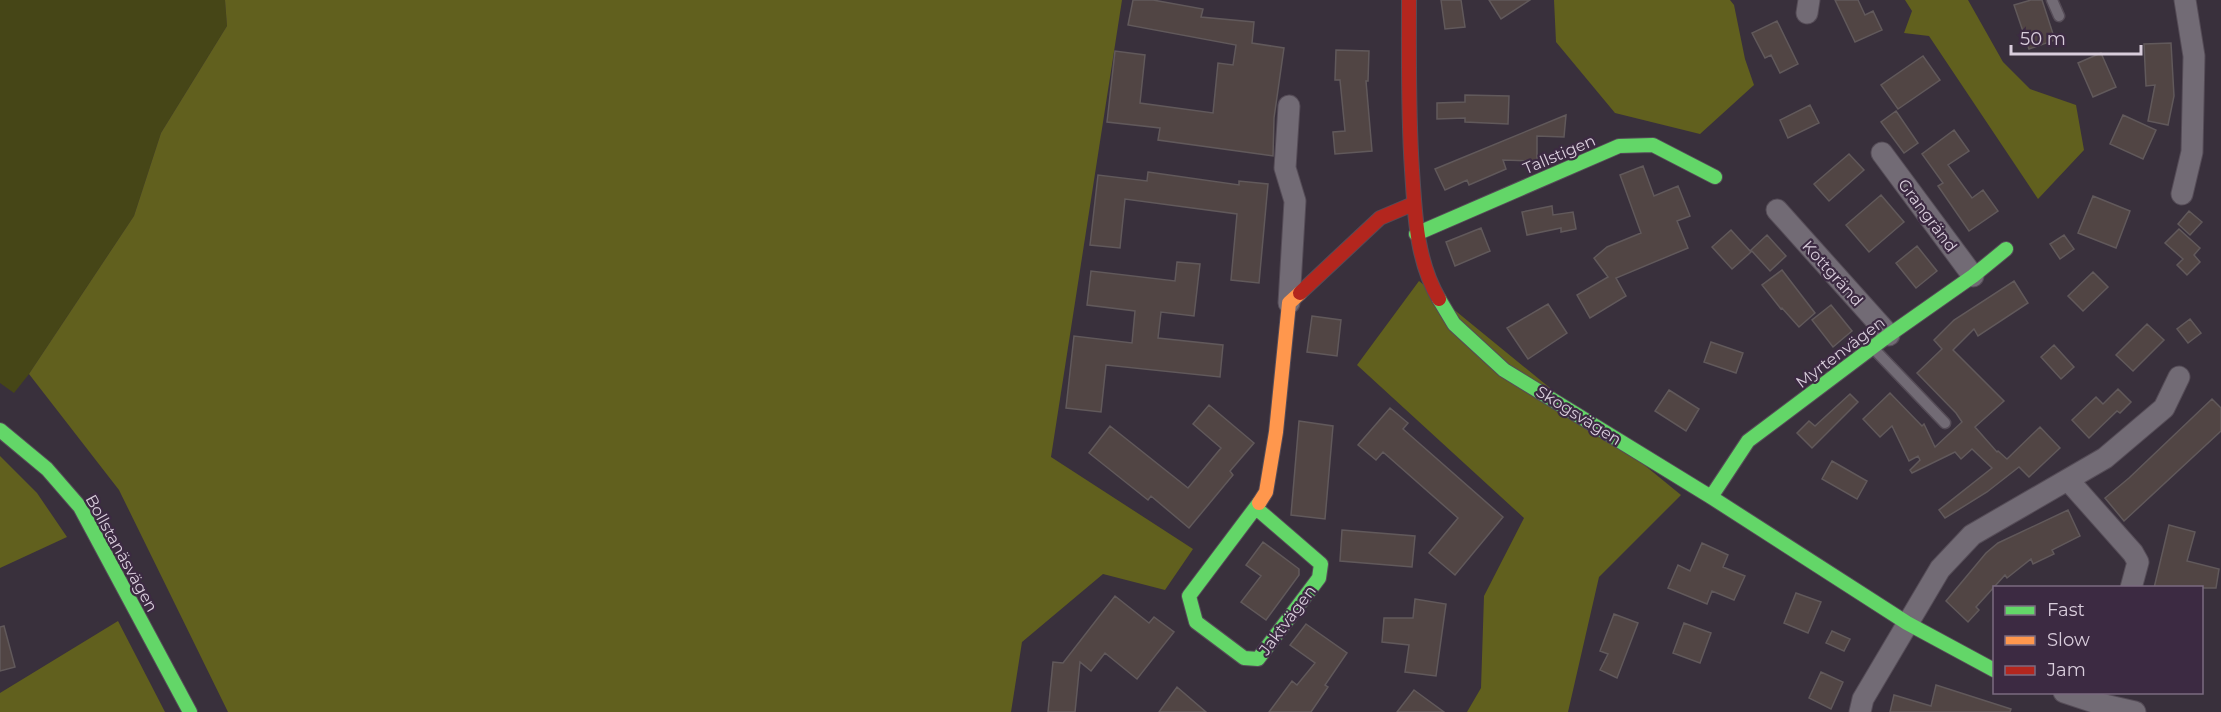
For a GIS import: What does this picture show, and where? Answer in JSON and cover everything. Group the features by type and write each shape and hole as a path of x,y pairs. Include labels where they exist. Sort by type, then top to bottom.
{"street":[{"name":"Skogsvägen","path":"1409,0 1409,124 1416,234 1431,285 1454,324 1504,370 1711,497 1906,623 1993,669"},
{"path":"2182,194 2192,152 2193,57 2185,0"},
{"name":"Jaktvägen","path":"1256,508 1321,564 1319,578 1258,659 1244,658 1196,622 1189,596 1266,492 1274,442 1289,303 1295,201 1285,168 1289,106"},
{"name":"Tallstigen","path":"1416,234 1619,146 1653,145 1716,177"},
{"name":"Grangränd","path":"1882,153 1973,276"},
{"path":"1289,303 1380,218 1413,204"},
{"name":"Kottgränd","path":"1777,210 1881,342"},
{"name":"Myrtenvägen","path":"1711,497 1748,441 1973,276 2006,249"},
{"path":"1860,712 1863,699 1940,569 1972,536 2105,458 2164,408 2179,377"},
{"name":"Bollstanäsvägen","path":"0,430 47,469 80,507 189,712"},
{"path":"2069,481 2133,553 2138,562 2132,586"},
{"path":"2067,694 2135,712"}],"lane":[{"path":"2052,0 2059,16"},
{"path":"1881,342 1945,423"}],"shaded area":[{"path":"0,0 225,0 227,26 161,133 134,216 14,393 0,383"},
{"path":"225,0 1122,0 1051,457 1193,549 1165,590 1103,574 1022,642 1011,712 228,712 119,490 29,374 134,216 161,133 227,26"},
{"path":"1554,0 1730,0 1734,5 1745,59 1754,85 1700,134 1615,113 1556,42"},
{"path":"1905,0 1968,0 2003,62 2030,89 2076,105 2084,150 2038,199 1929,36 1904,33 1912,11"},
{"path":"1419,281 1681,495 1599,577 1568,712 1467,712 1481,688 1484,596 1524,518 1357,365"},
{"path":"0,456 37,493 67,537 0,568"},
{"path":"118,621 165,712 0,712 0,693"}],"building":[{"path":"1133,0 1153,0 1203,9 1201,17 1254,22 1252,43 1284,48 1274,118 1273,156 1158,140 1160,128 1107,122 1115,51 1145,55 1140,103 1213,113 1218,63 1233,65 1236,45 1128,25"},
{"path":"1441,0 1461,0 1465,27 1445,29"},
{"path":"1489,0 1530,0 1501,19"},
{"path":"1835,0 1858,0 1865,15 1873,11 1882,30 1855,42"},
{"path":"2031,0 2042,0 2055,40 2029,49 2014,5"},
{"path":"1777,21 1798,64 1780,73 1771,55 1765,58 1752,33"},
{"path":"2171,43 2174,96 2168,125 2148,121 2155,85 2146,86 2144,44"},
{"path":"1336,50 1369,51 1368,81 1366,81 1372,151 1335,154 1333,132 1345,131 1340,80 1335,80"},
{"path":"2101,53 2116,87 2093,97 2078,63"},
{"path":"1923,56 1940,80 1898,109 1881,85"},
{"path":"1465,95 1509,96 1508,124 1465,122 1465,118 1437,119 1437,103 1465,102"},
{"path":"1810,105 1819,123 1788,138 1780,120"},
{"path":"1896,111 1918,143 1904,153 1881,122"},
{"path":"1566,115 1564,137 1537,136 1537,161 1503,160 1506,169 1469,185 1467,180 1445,190 1435,169"},
{"path":"2123,115 2156,130 2143,159 2110,144"},
{"path":"1954,130 1969,151 1948,165 1972,198 1983,190 1998,211 1969,231 1938,186 1943,183 1922,154"},
{"path":"1849,154 1864,170 1829,201 1814,184"},
{"path":"1643,166 1654,196 1678,186 1690,216 1677,221 1688,248 1616,278 1626,296 1590,318 1577,295 1608,277 1594,258 1607,247 1641,233 1620,175"},
{"path":"1148,172 1239,185 1239,181 1268,184 1259,283 1231,280 1237,214 1125,199 1120,248 1090,245 1098,175 1147,181"},
{"path":"1881,195 1904,222 1869,252 1846,225"},
{"path":"2093,196 2130,211 2116,248 2078,233"},
{"path":"1552,206 1553,215 1573,212 1576,229 1561,232 1561,228 1527,235 1522,212"},
{"path":"2189,211 2202,222 2190,235 2178,224"},
{"path":"1481,228 1490,251 1455,266 1446,242"},
{"path":"2179,229 2200,248 2194,255 2200,262 2187,275 2177,265 2183,259 2165,243"},
{"path":"1731,230 1751,252 1732,269 1712,247"},
{"path":"1767,235 1786,256 1770,271 1751,250"},
{"path":"2064,235 2074,249 2060,259 2050,244"},
{"path":"1917,246 1937,271 1916,288 1896,263"},
{"path":"1177,262 1200,264 1194,316 1161,312 1158,338 1223,345 1220,377 1106,365 1101,412 1066,408 1074,336 1132,343 1135,311 1087,305 1091,271 1175,281"},
{"path":"1782,270 1815,313 1799,327 1762,285"},
{"path":"2093,272 2108,287 2083,311 2068,296"},
{"path":"2014,281 2028,303 1978,336 1974,329 1953,350 2004,401 1975,427 1997,452 2007,459 2040,427 2060,448 2029,477 2019,467 1987,492 1945,518 1939,510 1992,468 1972,449 1961,459 1955,452 1912,473 1910,470 1920,460 1918,456 1909,461 1892,426 1880,437 1863,419 1890,393 1922,426 1924,424 1935,447 1962,422 1917,373 1942,349 1934,340 1954,320"},
{"path":"1548,304 1567,333 1528,359 1507,328"},
{"path":"1831,305 1852,331 1833,347 1812,320"},
{"path":"1312,316 1341,320 1337,356 1307,352"},
{"path":"2190,319 2201,333 2188,343 2177,329"},
{"path":"2147,324 2164,340 2133,371 2116,355"},
{"path":"1711,342 1743,353 1736,373 1704,362"},
{"path":"2054,345 2074,367 2061,379 2041,357"},
{"path":"2118,389 2131,402 2120,413 2117,411 2089,438 2072,420 2096,397 2103,404"},
{"path":"1669,390 1699,409 1686,431 1655,411"},
{"path":"1850,394 1858,402 1812,448 1797,433 1809,421 1815,426"},
{"path":"2212,399 2221,408 2221,431 2124,521 2105,498"},
{"path":"1209,405 1254,443 1230,471 1233,475 1189,528 1151,496 1148,500 1089,453 1110,426 1188,488 1221,448 1193,424"},
{"path":"1390,408 1408,423 1403,429 1503,517 1455,575 1429,553 1458,518 1383,452 1376,460 1358,445"},
{"path":"1299,421 1333,426 1325,519 1291,515"},
{"path":"1832,461 1867,481 1857,499 1822,479"},
{"path":"2068,510 2080,536 2052,550 2054,554 2033,564 2031,559 2007,578 2005,575 1976,607 1979,610 1968,622 1946,601 1986,553 1998,543"},
{"path":"2169,525 2195,532 2187,561 2219,569 2216,588 2154,586"},
{"path":"1342,530 1415,536 1412,567 1340,561"},
{"path":"1263,542 1299,569 1299,575 1266,620 1241,602 1261,576 1246,565"},
{"path":"1702,543 1728,555 1723,567 1745,576 1734,600 1712,591 1707,604 1668,588 1678,565 1690,571"},
{"path":"1796,593 1821,602 1808,633 1784,623"},
{"path":"1115,596 1149,623 1154,617 1174,632 1137,679 1105,653 1091,671 1080,662 1075,712 1048,712 1053,662 1063,663"},
{"path":"1415,599 1446,604 1436,676 1405,672 1409,645 1382,642 1384,618 1413,618"},
{"path":"1614,614 1638,623 1617,678 1600,670 1608,654 1600,651"},
{"path":"1684,623 1711,633 1700,663 1673,653"},
{"path":"1306,624 1347,653 1325,685 1328,687 1311,712 1269,712 1292,681 1297,685 1315,663 1290,645"},
{"path":"4,626 15,667 0,671 0,627"},
{"path":"1832,631 1850,639 1844,651 1826,643"},
{"path":"1821,672 1843,682 1831,709 1809,698"},
{"path":"1936,685 2011,709 2010,712 1890,712 1894,695 1931,706"},
{"path":"1177,687 1206,712 1159,712"},
{"path":"1414,690 1444,712 1397,712"}],"traffic: fast":[{"path":"1416,234 1619,146 1653,145 1715,177"},
{"path":"1711,497 1748,441 1889,335 1973,276 2006,249"},
{"path":"1439,299 1454,324 1504,370 1711,497 1907,623 1993,669"},
{"path":"0,430 47,469 80,507 190,712"},
{"path":"1256,508 1321,564 1319,578 1258,659 1244,658 1196,622 1189,596 1259,503"}],"traffic: slow":[{"path":"1259,503 1266,492 1276,432 1289,303 1300,293"}],"traffic: jam":[{"path":"1409,0 1410,127 1416,220 1421,253 1431,284 1439,299"},
{"path":"1300,293 1380,218 1413,204"}]}
